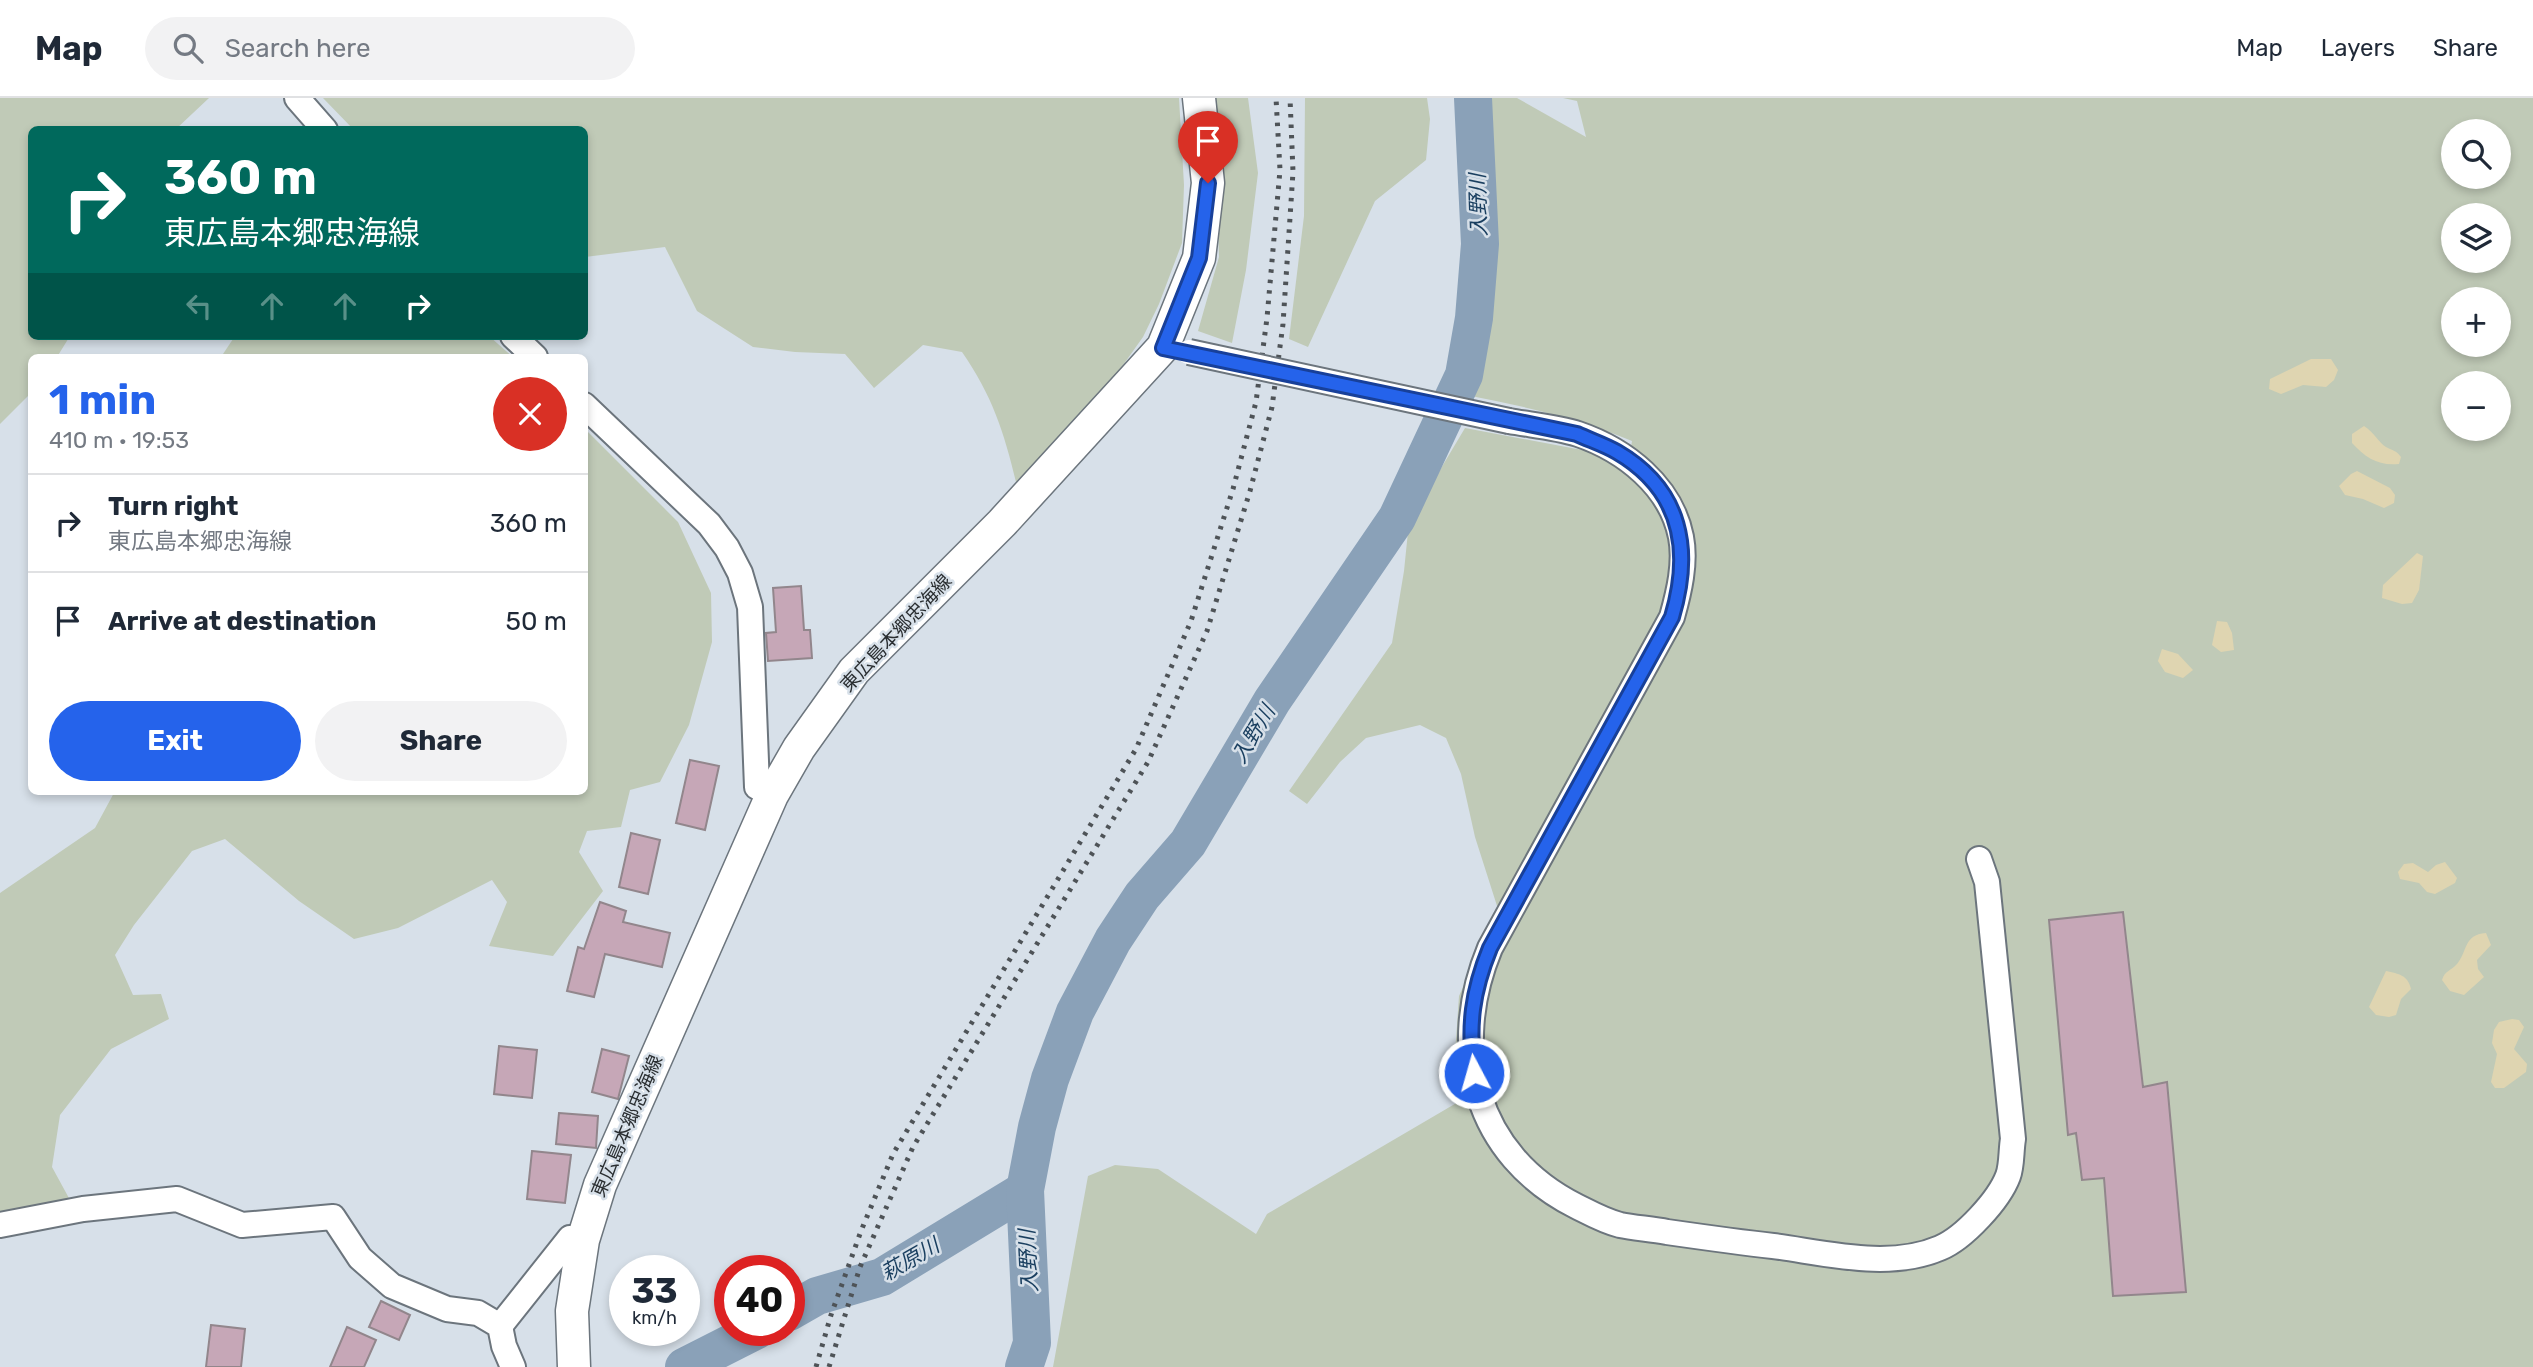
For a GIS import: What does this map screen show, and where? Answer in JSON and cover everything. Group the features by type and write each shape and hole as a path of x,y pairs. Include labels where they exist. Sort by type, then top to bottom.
{"main road":[{"name":"東広島本郷忠海線","path":"574,1367 572,1311 583,1240 600,1185 772,795 799,748 854,671 1176,350 1199,258 1208,183 1199,98"}],"street":[{"path":"297,98 322,126"},
{"path":"517,340 532,354"},
{"path":"1176,350 1577,434 1618,453 1647,475 1671,505 1681,537 1679,594 1672,617 1490,948 1478,976 1471,1017 1474,1073 1482,1107 1500,1141 1538,1184 1567,1201 1620,1224 1720,1240 1888,1260 1919,1256 1943,1247 1966,1231 2009,1176 2013,1139 1987,882 1979,859"},
{"path":"588,409 709,524 727,548 740,573 750,607 757,787 772,795"},
{"path":"0,1225 83,1209 177,1199 242,1225 333,1217 360,1258 392,1286 447,1309 478,1313 500,1326 513,1367"},
{"path":"500,1326 570,1238 583,1240"}],"green space":[{"path":"0,98 209,98 179,126 28,126 28,340 68,340 59,354 28,354 28,396 0,424"},
{"path":"323,98 1179,98 1184,185 1182,243 1159,304 1143,337 1106,389 1016,482 996,414 962,352 923,345 874,388 845,354 753,347 697,311 665,247 588,257 588,126 350,126"},
{"path":"1214,98 1248,98 1258,173 1246,270 1232,343 1198,331 1219,257"},
{"path":"1305,98 1427,98 1430,119 1426,160 1375,201 1308,347 1289,339 1304,216"},
{"path":"1487,98 1517,98 1586,137 1577,101 1563,98 2533,98 2533,1367 1053,1367 1088,1176 1115,1165 1158,1169 1256,1234 1267,1214 1465,1098 1455,1054 1459,996 1498,909 1475,837 1461,774 1446,738 1420,725 1366,738 1340,762 1307,804 1289,791 1392,643 1409,522 1465,428 1598,453 1627,471 1632,441 1571,419 1466,395 1492,287 1491,162"},
{"path":"232,340 494,340 510,354 223,354"},
{"path":"588,432 678,522 711,593 712,642 689,725 660,782 630,790 621,827 587,831 579,852 603,891 553,956 489,946 507,902 492,880 398,928 354,939 299,901 225,839 192,851 134,925 115,955 133,995 161,994 169,1019 111,1049 60,1115 52,1167 70,1200 0,1216 0,893 95,828 113,795 588,795"}],"sand":[{"path":"2311,359 2331,359 2338,370 2334,380 2326,387 2303,385 2281,394 2269,389 2270,379"},
{"path":"2364,426 2383,445 2401,457 2399,464 2385,464 2373,460 2352,443 2352,434"},
{"path":"2357,471 2390,488 2395,495 2394,503 2384,508 2345,495 2339,486"},
{"path":"2417,553 2423,556 2419,590 2412,603 2402,604 2382,598 2383,585"},
{"path":"2217,621 2227,622 2232,633 2234,650 2221,652 2212,645"},
{"path":"2162,649 2178,654 2193,670 2183,678 2165,672 2158,661"},
{"path":"2445,862 2457,878 2455,883 2435,894 2427,892 2419,883 2400,879 2398,872 2404,864 2413,863 2428,872"},
{"path":"2486,933 2491,945 2477,960 2478,969 2484,977 2464,995 2450,991 2442,980 2445,974 2457,964 2473,937"},
{"path":"2386,971 2405,978 2411,989 2401,999 2396,1015 2389,1017 2376,1015 2369,1007"},
{"path":"2519,1020 2524,1027 2514,1049 2527,1064 2526,1072 2504,1088 2495,1088 2491,1082 2497,1054 2492,1043 2494,1030 2499,1022"}],"building":[{"path":"801,586 804,630 810,630 812,658 768,661 766,633 776,632 773,588"},
{"path":"690,760 719,766 705,830 676,823"},
{"path":"631,833 660,840 648,894 619,887"},
{"path":"600,902 626,911 623,922 670,933 662,967 605,954 594,997 567,991 578,947 584,949"},
{"path":"2123,912 2143,1087 2167,1082 2186,1292 2113,1296 2104,1178 2082,1180 2076,1133 2068,1135 2049,920"},
{"path":"499,1046 537,1050 532,1098 494,1094"},
{"path":"602,1049 629,1056 618,1099 592,1092"},
{"path":"559,1113 598,1116 596,1148 556,1144"},
{"path":"532,1151 571,1155 565,1203 527,1199"},
{"path":"381,1301 410,1315 399,1340 369,1327"},
{"path":"211,1325 245,1329 241,1367 206,1367"},
{"path":"347,1327 376,1340 364,1367 330,1367"}],"waterway":[{"name":"入野川","path":"1024,1367 1032,1343 1025,1190 1037,1127 1050,1079 1075,1012 1113,940 1142,896 1188,843 1272,701 1397,518 1464,375 1474,318 1480,244 1473,98"},
{"name":"萩原川","path":"805,1303 817,1296 882,1277 1025,1190"},
{"name":"萩原川","path":"684,1367 725,1346"}],"railway":[{"path":"816,1367 861,1231 893,1154 1136,749 1191,621 1233,489 1256,402 1267,318 1280,170 1276,98"},
{"path":"829,1367 860,1267 913,1147 1148,762 1207,631 1250,491 1272,407 1283,324 1293,172 1290,98"}],"route":[{"path":"1208,183 1199,258 1163,348 1577,434 1618,453 1647,475 1671,505 1681,537 1679,594 1672,617 1490,948 1478,976 1471,1017 1474,1073"}]}
